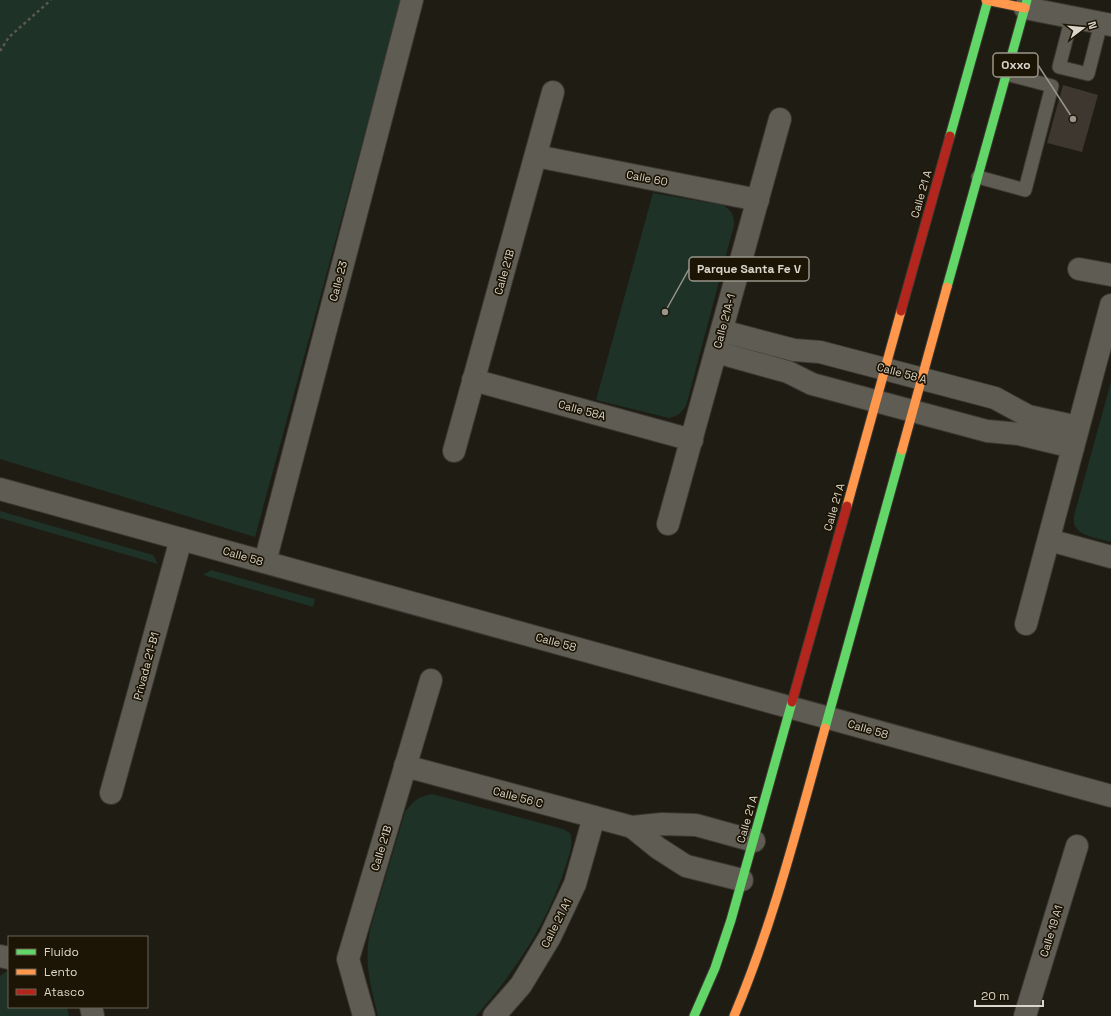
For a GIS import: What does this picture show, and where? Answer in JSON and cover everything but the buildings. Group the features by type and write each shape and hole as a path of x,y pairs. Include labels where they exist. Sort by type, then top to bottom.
{"main road":[{"path":"734,1016 751,976 792,847 1026,4 987,0"},
{"name":"Calle 21 A","path":"694,1016 715,968 731,920 754,841 987,0"}],"street":[{"name":"Calle 23","path":"264,562 412,0"},
{"path":"1026,4 1072,17 1106,24"},
{"name":"Calle 21B","path":"454,451 553,92"},
{"name":"Calle 21A-1","path":"668,524 780,119"},
{"name":"Calle 60","path":"536,156 758,200"},
{"path":"1079,269 1111,275"},
{"path":"1026,624 1111,305"},
{"name":"Calle 58 A","path":"722,331 794,350 820,352 995,398 1028,416 1076,437"},
{"path":"716,352 788,372 812,384 987,431 1076,437"},
{"name":"Calle 58A","path":"473,380 692,440"},
{"name":"Calle 58","path":"0,489 1111,796"},
{"name":"Privada 21-B1","path":"111,793 181,539"},
{"path":"1048,540 1111,557"},
{"name":"Calle 21B","path":"364,1016 348,958 431,680"},
{"name":"Calle 56 C","path":"405,766 632,827 662,824 696,825 754,841"},
{"name":"Calle 21 A1","path":"494,1016 521,985 550,937 575,884 594,817"},
{"name":"Calle 56 C","path":"632,827 658,848 686,866 742,880"},
{"name":"Calle 19 A1","path":"1025,1016 1077,846"}],"lane":[{"path":"1072,17 1060,67 1088,74 1106,24"},
{"path":"978,177 1025,190 1052,86 1006,74"}],"path":[{"path":"0,51 9,37 52,0"}],"green space":[{"path":"0,0 401,0 255,537 0,459"},
{"path":"653,193 723,205 729,209 733,216 734,222 686,406 679,414 669,418 596,400"},
{"path":"1111,382 1111,542 1080,532 1074,524 1074,516"},
{"path":"0,511 153,555 158,564 0,518"},
{"path":"211,570 315,599 313,607 203,575"},
{"path":"432,794 563,829 570,833 571,849 559,886 540,926 517,964 476,1016 378,1016 368,972 368,950 371,926 405,812 416,800"},
{"path":"8,971 8,1008 67,1008 69,1016 0,1016 0,976"}],"traffic: fast":[{"path":"950,136 988,0"},
{"path":"947,287 1027,0"},
{"path":"825,728 902,450"},
{"path":"694,1016 715,968 731,920 792,702"}],"traffic: slow":[{"path":"986,0 1025,8"},
{"path":"902,450 947,287"},
{"path":"847,506 901,311"},
{"path":"734,1016 773,910 825,728"}],"traffic: jam":[{"path":"901,311 950,136"},
{"path":"792,702 847,506"}],"place":[{"name":"Oxxo","path":"1073,119"},
{"name":"Parque Santa Fe V","path":"665,312"}]}
